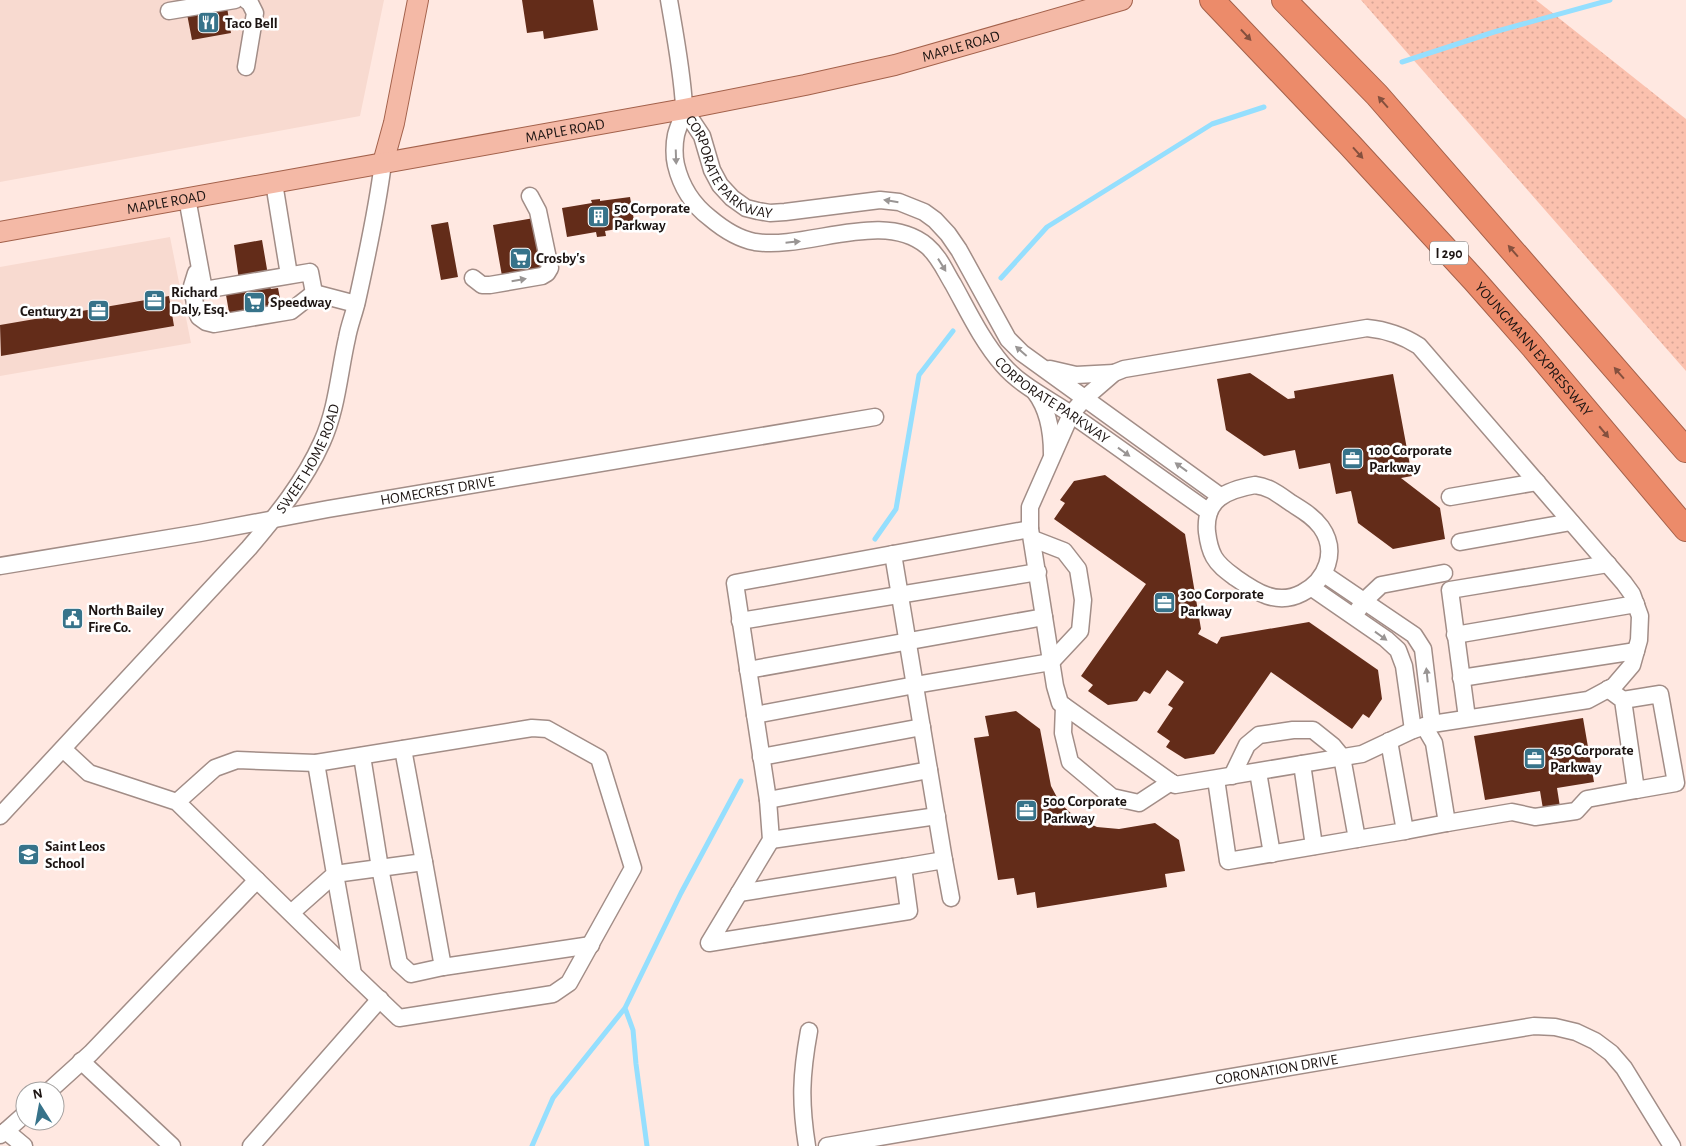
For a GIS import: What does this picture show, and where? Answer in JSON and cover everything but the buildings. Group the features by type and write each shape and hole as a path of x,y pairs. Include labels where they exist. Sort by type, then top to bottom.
{"highway":[{"name":"YOUNGMANN EXPRESSWAY","path":"1212,0 1350,145 1474,280 1686,529"},
{"path":"1284,0 1377,95 1686,450"}],"main road":[{"name":"SWEET HOME ROAD","path":"383,163 394,123 418,0"},
{"name":"MAPLE ROAD","path":"0,232 684,109 895,65 1122,0"}],"street":[{"path":"169,11 235,0"},
{"path":"246,0 250,2 255,13 246,67"},
{"path":"669,0 677,47 684,109"},
{"name":"CORPORATE PARKWAY","path":"684,109 702,136 712,170 720,186 746,208 770,213 880,200 911,206 924,212 935,220 948,234 959,250 1008,339 1022,352 1220,496"},
{"name":"CORPORATE PARKWAY","path":"684,109 676,136 675,163 682,184 690,197 702,212 720,227 754,242 776,244 876,229 901,232 913,236 927,246 939,260 990,347 1003,365 1020,381 1071,414 1209,512"},
{"name":"SWEET HOME ROAD","path":"0,816 242,555 273,520 310,467 328,429 335,400 347,337 377,205 383,163"},
{"path":"274,183 289,275"},
{"path":"473,278 482,285 490,285 542,276 547,273 550,268 538,211 530,196"},
{"path":"187,198 204,290 310,272 314,294"},
{"path":"200,267 192,286 196,310 199,317 206,322 214,324 291,312 314,294"},
{"path":"960,296 978,287"},
{"path":"314,294 356,304"},
{"path":"1040,365 1076,375 1114,373 1124,369 1367,328 1385,330 1408,339 1419,346 1632,594 1640,616 1639,640 1632,665 1614,686 1588,700 1467,718 1423,727 1362,754 1175,785 1060,703 1055,686 1031,534 1030,507 1071,414 1114,373"},
{"path":"1032,388 1040,399 1050,427 1052,455"},
{"name":"HOMECREST DRIVE","path":"0,566 191,535 874,417"},
{"path":"1450,497 1537,482"},
{"path":"1255,485 1267,486 1312,517 1321,528 1328,543 1329,557 1324,574 1312,588 1298,596 1269,597 1257,593 1224,569 1214,558 1208,540 1207,525 1209,512 1220,496 1236,488 1255,485"},
{"path":"1460,542 1571,522"},
{"path":"755,715 1051,662 1080,631 1083,600 1078,569 1064,551 1031,534 892,554 734,583 768,800 771,840 709,943 909,911 903,867"},
{"path":"892,554 951,898"},
{"path":"1467,718 1450,590 1608,564"},
{"path":"740,620 1038,572"},
{"path":"1354,616 1364,601 1381,585 1444,573"},
{"path":"1324,574 1414,635 1423,649 1423,727"},
{"path":"1312,588 1386,638 1398,650 1423,727 1434,743 1447,823"},
{"path":"1455,635 1636,604"},
{"path":"748,670 1044,617"},
{"path":"1461,678 1636,651"},
{"path":"1357,839 1342,757 1313,730 1293,730 1259,735 1246,745 1224,778 1228,861 1272,854 1512,812 1535,817 1576,811 1587,799 1676,783 1660,694 1623,700 1608,690"},
{"path":"1623,700 1636,790"},
{"path":"1064,706 1063,734 1070,762 1112,798 1139,803 1170,782"},
{"path":"761,757 922,727"},
{"path":"63,749 89,773 176,802 399,1018 553,994 569,983 633,868 599,758 547,729 532,728 316,764 237,760 216,768 176,802"},
{"path":"1389,741 1405,831"},
{"path":"403,749 442,967"},
{"path":"362,756 380,868 399,963 411,974 442,967 591,945"},
{"path":"316,764 353,974"},
{"path":"1302,764 1314,846"},
{"path":"768,800 929,770"},
{"path":"1258,772 1272,854"},
{"path":"771,840 937,816"},
{"path":"739,893 944,860"},
{"path":"291,913 335,874 424,862"},
{"path":"60,1081 91,1053 257,880"},
{"path":"251,1146 380,999"},
{"name":"CORONATION DRIVE","path":"827,1146 1534,1026 1555,1027 1576,1032 1595,1041 1610,1053 1624,1068 1672,1146"},
{"path":"807,1146 802,1116 801,1090 803,1064 809,1031"},
{"path":"81,1061 172,1146"},
{"path":"15,1123 3,1133 24,1146"}],"shaded area":[{"path":"0,0 384,0 360,116 0,182"},
{"path":"1361,0 1536,0 1686,119 1686,371"},
{"path":"170,237 191,343 0,376 0,267"}],"waterway":[{"path":"1402,62 1494,32 1610,0"},
{"path":"1001,278 1047,227 1212,124 1264,107"},
{"path":"875,539 896,509 919,375 953,331"},
{"path":"532,1146 553,1098 625,1008 681,893 741,781"},
{"path":"625,1008 633,1030 647,1146"}],"place":[{"name":"Taco Bell","path":"209,23"},
{"name":"50 Corporate Parkway","path":"598,217"},
{"name":"Crosby's","path":"520,258"},
{"name":"Richard Daly, Esq.","path":"155,301"},
{"name":"Speedway","path":"254,302"},
{"name":"Century 21","path":"98,311"},
{"name":"100 Corporate Parkway","path":"1353,459"},
{"name":"300 Corporate Parkway","path":"1164,603"},
{"name":"North Bailey Fire Co.","path":"72,619"},
{"name":"450 Corporate Parkway","path":"1534,759"},
{"name":"500 Corporate Parkway","path":"1027,810"},
{"name":"Saint Leos School","path":"29,855"}]}
